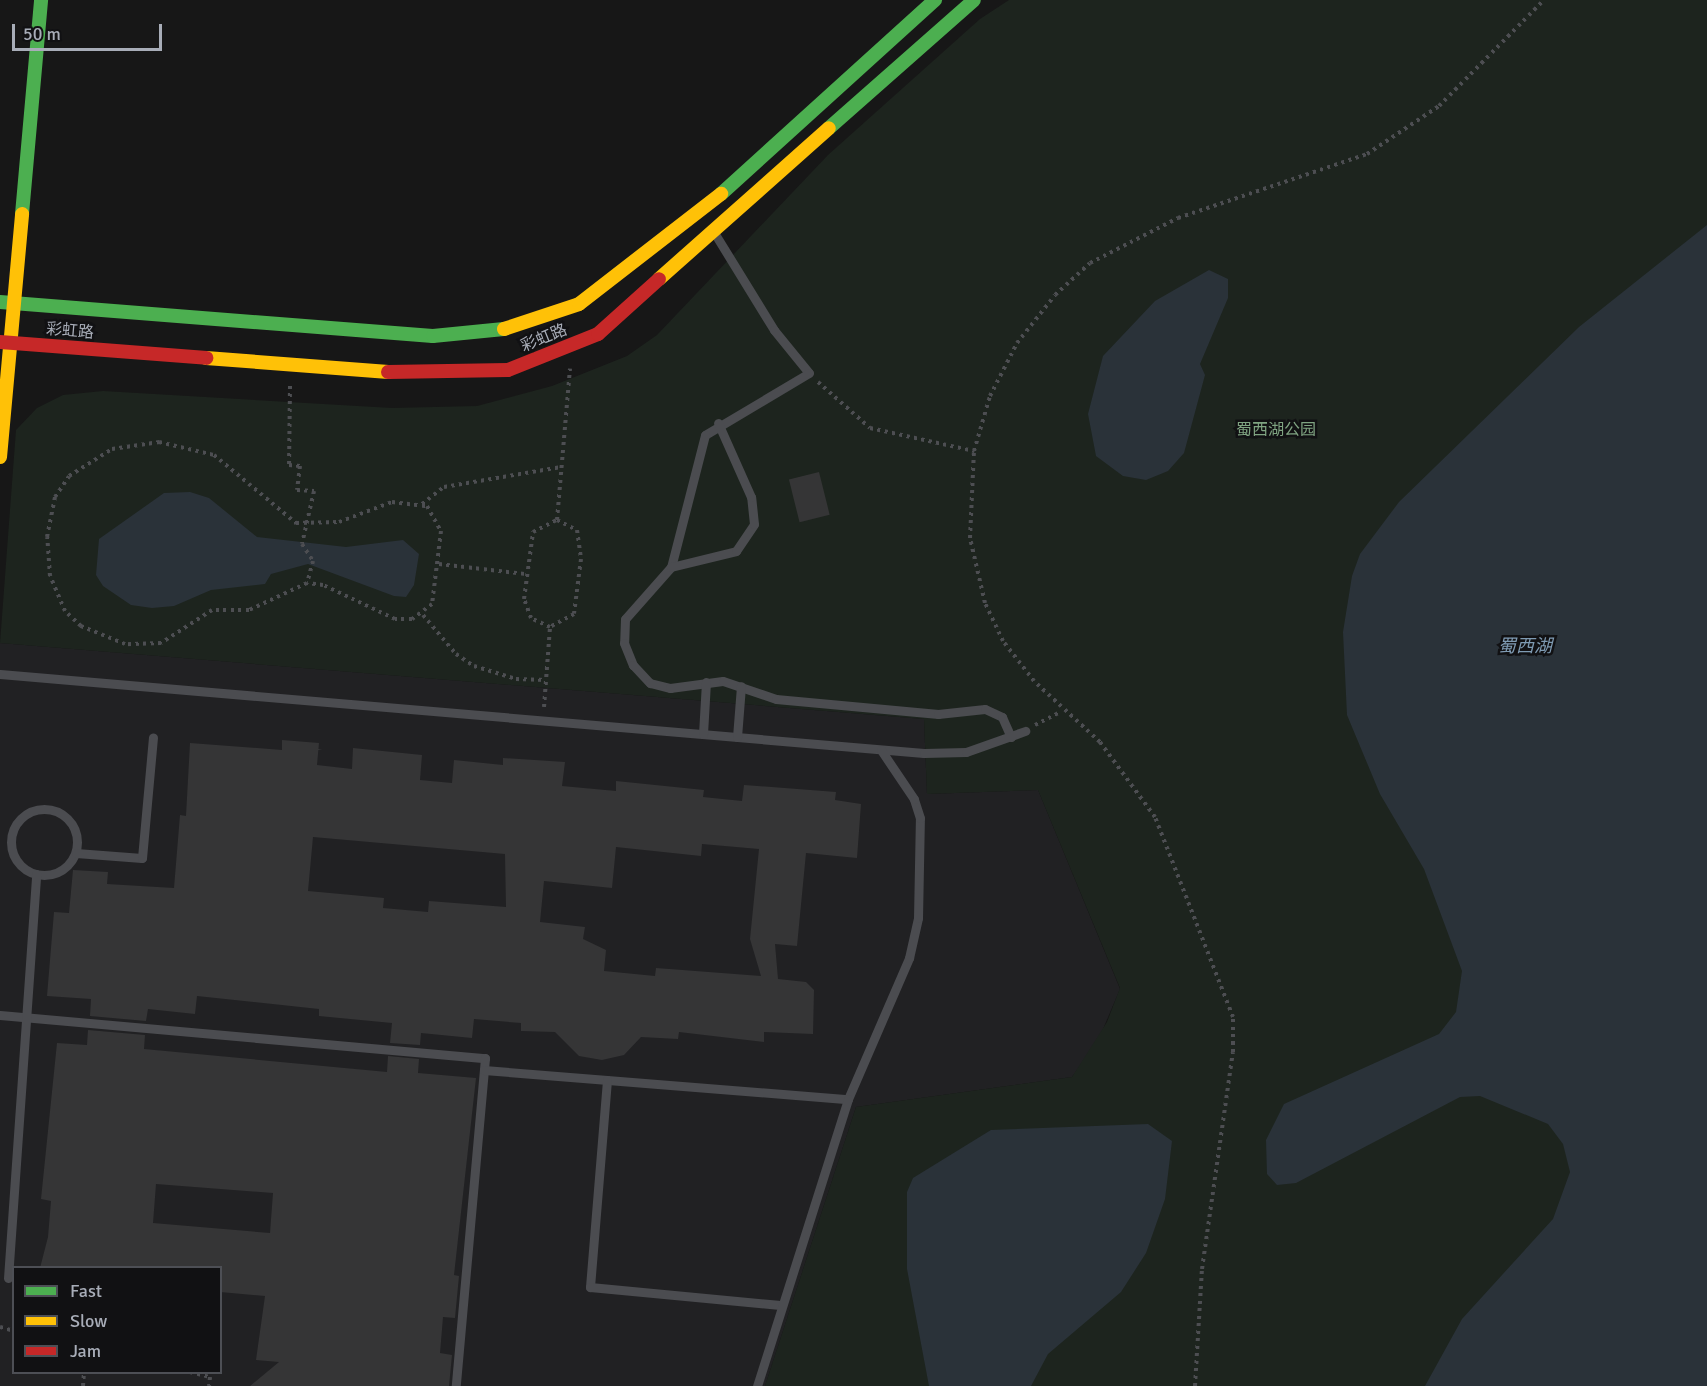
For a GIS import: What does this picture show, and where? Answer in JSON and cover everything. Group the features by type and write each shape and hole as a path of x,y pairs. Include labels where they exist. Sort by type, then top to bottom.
{"main road":[{"path":"0,457 7,302 40,0"},
{"name":"彩虹路","path":"7,302 433,336 504,329 579,304 694,218 935,0"},
{"name":"彩虹路","path":"5,342 291,367 412,374 508,370 598,334 974,0"}],"lane":[{"path":"714,232 774,330 809,373 717,423 701,443 671,567 629,612 624,643 650,683 685,690 706,682 741,686 776,699 938,714 985,710 1002,717 1011,737"},
{"path":"671,567 736,551 754,524 751,497 717,423"},
{"path":"0,674 881,750 966,752 1025,731"},
{"path":"703,734 706,682"},
{"path":"737,737 741,686"},
{"path":"76,853 142,858 153,738"},
{"path":"757,1386 780,1305 848,1099 909,958 922,875 924,841 914,799 881,750"},
{"path":"51,810 62,814 76,831 76,853 62,871 36,874 21,866 11,845 15,827 27,814 51,810"},
{"path":"8,1278 36,874"},
{"path":"0,1015 485,1058 456,1386"},
{"path":"484,1070 848,1099"},
{"path":"608,1080 590,1287 780,1305"}],"path":[{"path":"1195,1386 1202,1269 1233,1052 1233,1017 1155,817 1100,742 1061,712 1003,641 986,603 970,538 974,450 990,396 1017,343 1055,295 1090,263 1178,218 1367,154 1439,106 1544,0"},
{"path":"557,520 572,344"},
{"path":"291,367 289,465 300,466 297,490 314,491 307,524 307,536 302,544 313,561 307,583"},
{"path":"809,373 848,414 870,429 974,450"},
{"path":"422,505 441,531 437,594 423,615 395,619 323,585 307,583 249,610 212,610 162,643 125,644 81,626 65,611 50,576 47,546 52,508 65,480 112,449 135,443 188,445 214,455 273,508 307,524 339,522 392,502 422,505 444,488 561,467"},
{"path":"550,627 527,612 526,574 533,532 557,520"},
{"path":"550,627 574,614 581,559 577,530 557,520"},
{"path":"439,564 526,574"},
{"path":"423,615 456,654 474,666 516,679 546,680"},
{"path":"543,720 550,627"},
{"path":"1025,731 1061,712"},
{"path":"198,1374 210,1377 209,1386"}],"shaded area":[{"path":"0,643 924,719 927,794 1038,790 1120,989 1097,1043 1072,1077 856,1107 765,1386 0,1386"}],"green space":[{"name":"蜀西湖公园","path":"1009,0 1707,0 1707,1386 765,1386 856,1107 1072,1077 1107,1022 1120,988 1038,790 927,794 924,719 0,643 16,430 37,408 63,395 103,391 392,408 477,406 552,386 627,356 657,335 828,155 980,19"}],"water":[{"name":"蜀西湖","path":"1707,225 1707,1386 1425,1386 1462,1319 1553,1219 1570,1172 1563,1144 1548,1124 1480,1096 1460,1097 1296,1183 1277,1185 1267,1174 1266,1140 1284,1104 1439,1034 1456,1012 1462,971 1424,869 1380,794 1347,715 1343,632 1352,576 1360,554 1399,502 1579,327"},
{"path":"1209,270 1228,279 1228,298 1200,364 1205,375 1184,453 1168,471 1146,480 1123,476 1096,456 1088,414 1103,356 1155,301"},
{"path":"190,492 209,498 257,537 346,547 403,540 419,554 414,585 406,597 394,596 308,564 271,574 265,584 211,590 174,606 152,608 131,605 103,586 96,575 99,539 164,493"},
{"path":"1148,1124 1172,1141 1165,1199 1146,1253 1121,1292 1048,1354 1031,1386 929,1386 907,1269 907,1192 913,1178 991,1130"}],"building":[{"path":"819,472 830,515 800,522 789,479"},
{"path":"282,740 319,743 317,765 352,769 353,748 422,755 420,780 452,783 454,760 503,765 503,758 565,762 562,786 616,791 616,781 704,790 703,797 742,801 744,785 836,792 835,800 861,804 857,858 806,853 797,946 775,944 778,979 806,982 814,990 813,1034 764,1032 764,1042 679,1032 678,1039 641,1037 624,1055 602,1060 579,1056 555,1032 521,1031 521,1023 474,1019 472,1038 421,1033 420,1045 390,1043 392,1023 319,1016 319,1009 197,996 195,1014 148,1009 146,1021 90,1016 91,999 47,996 54,912 69,913 73,870 108,872 107,884 174,888 180,815 186,816 190,743 282,750","holes":["313,837 505,854 506,907 429,901 428,912 383,908 384,898 308,891","702,844 759,849 750,939 761,976 656,968 655,976 604,971 606,950 583,939 585,927 540,922 544,881 612,888 616,847 701,856"]},
{"path":"88,1030 145,1035 144,1049 387,1072 388,1056 419,1059 418,1073 476,1078 454,1275 459,1276 455,1318 443,1317 440,1353 452,1355 449,1386 250,1386 279,1362 256,1360 265,1296 222,1292 222,1266 41,1266 48,1237 51,1201 41,1199 57,1043 87,1045","holes":["156,1184 273,1193 270,1233 153,1223"]}],"traffic: fast":[{"path":"22,214 41,0"},
{"path":"721,194 935,0"},
{"path":"829,128 974,0"},
{"path":"0,302 433,336 504,329"}],"traffic: slow":[{"path":"659,279 829,128"},
{"path":"504,329 579,304 721,194"},
{"path":"0,457 22,214"},
{"path":"206,358 388,372"}],"traffic: jam":[{"path":"388,372 508,370 598,334 659,279"},
{"path":"0,342 206,358"}]}
